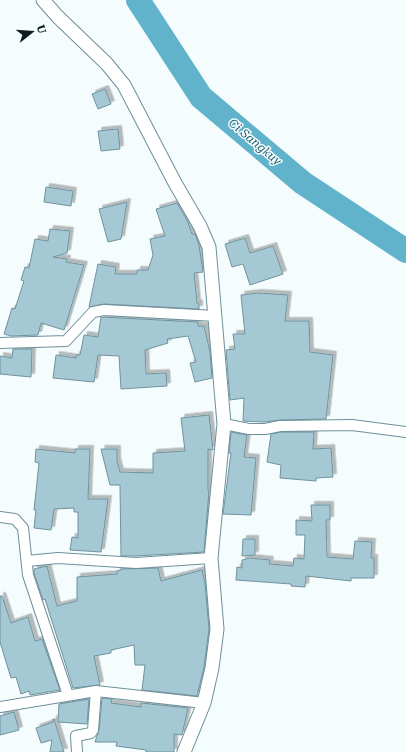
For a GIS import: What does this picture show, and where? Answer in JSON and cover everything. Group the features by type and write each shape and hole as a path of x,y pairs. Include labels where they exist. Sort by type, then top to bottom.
{"street":[{"path":"43,0 58,17 107,64 119,79 200,226 209,247 224,424 211,558 217,629 212,668 204,703 184,752"},
{"path":"0,343 41,343 66,341 93,312 104,310 216,316"},
{"path":"224,424 249,429 265,429 280,426 352,425 406,432"},
{"path":"0,517 15,519 21,524 28,575 68,695"},
{"path":"27,562 58,558 136,563 211,558"},
{"path":"0,707 96,691 204,703"},
{"path":"77,752 76,736 91,733 93,730 96,691"}],"building":[{"path":"105,89 111,104 98,109 92,94"},
{"path":"118,129 120,149 101,151 98,131"},
{"path":"46,187 73,191 71,206 44,202"},
{"path":"127,202 121,239 108,242 99,209"},
{"path":"177,203 187,220 192,234 195,234 199,245 203,272 194,273 199,309 104,304 89,307 98,264 116,267 115,274 137,274 137,270 148,270 153,255 150,239 165,236 156,209"},
{"path":"50,229 70,231 67,253 53,257 67,259 66,262 84,265 64,330 41,323 38,335 11,336 4,334 12,308 15,309 24,281 21,280 25,267 29,268 35,239 48,241"},
{"path":"245,238 250,253 273,246 283,274 250,285 243,264 232,267 225,244"},
{"path":"258,293 288,295 285,321 309,321 310,352 333,355 326,419 280,420 264,422 243,421 244,398 230,400 226,350 235,349 233,334 245,334 241,295"},
{"path":"101,317 198,322 198,326 204,326 210,352 212,378 195,382 190,363 196,362 188,336 167,339 168,343 145,350 146,374 166,373 167,386 121,389 119,356 98,355 94,382 53,378 56,355 76,358 76,355 80,355 84,335 98,337"},
{"path":"13,349 32,349 31,377 0,374 0,356 12,358"},
{"path":"209,415 213,450 208,449 209,491 204,552 121,556 120,485 110,485 101,449 117,449 117,461 120,472 153,473 153,453 185,451 181,418"},
{"path":"231,432 247,435 244,457 256,458 251,515 223,514 231,453 229,453"},
{"path":"281,432 314,432 313,449 331,448 333,477 316,478 316,481 280,478 281,465 267,462 271,434"},
{"path":"36,449 75,453 75,449 90,449 88,499 108,499 101,552 70,550 72,537 78,538 78,512 74,512 74,508 54,509 51,530 34,528 36,510 34,510 39,463 35,462"},
{"path":"311,505 330,505 330,520 326,520 327,557 353,559 355,541 372,542 371,558 374,558 374,578 351,578 351,581 306,576 305,587 291,586 291,584 236,580 237,567 242,568 242,560 250,558 270,560 269,564 293,566 294,558 304,559 305,535 296,535 296,520 312,521"},
{"path":"243,539 255,539 255,555 242,556"},
{"path":"47,566 57,606 77,601 77,577 117,574 117,571 121,569 158,568 161,581 202,570 205,583 209,629 204,667 197,696 142,690 145,665 135,665 134,645 111,650 111,653 94,656 100,685 73,688 45,599 43,600 34,573 34,569"},
{"path":"0,596 2,596 11,623 28,617 35,641 42,639 60,690 30,695 29,691 21,694 16,677 11,678 0,642"},
{"path":"102,698 112,699 111,703 141,707 141,703 188,708 182,735 174,734 174,752 146,752 146,750 116,746 117,742 95,742 99,730"},
{"path":"89,699 87,724 58,722 59,704"},
{"path":"14,712 19,730 0,735 0,716"},
{"path":"53,719 64,752 50,752 52,740 41,743 36,728 53,722"}],"waterway":[{"name":"Ci Sangkuy","path":"138,0 201,97 303,183 406,251"}]}
